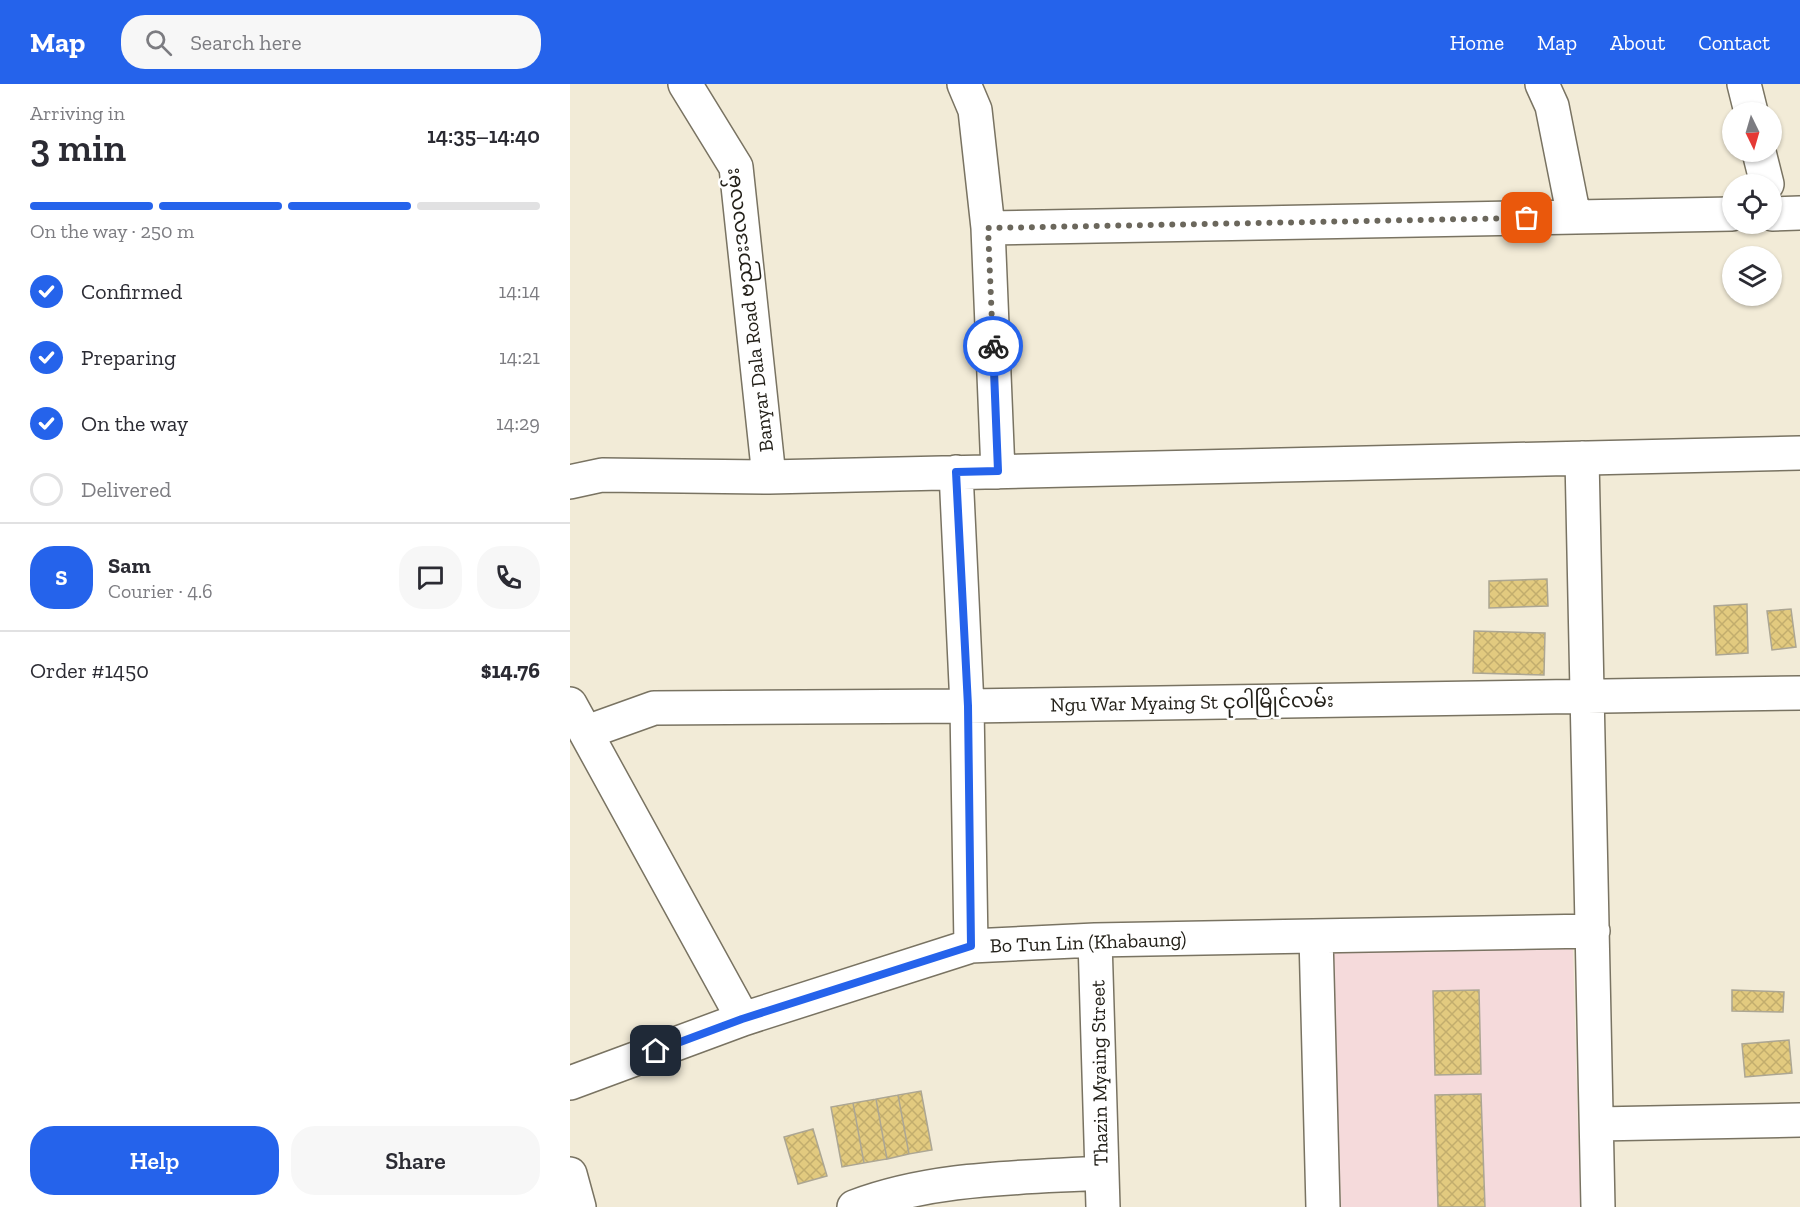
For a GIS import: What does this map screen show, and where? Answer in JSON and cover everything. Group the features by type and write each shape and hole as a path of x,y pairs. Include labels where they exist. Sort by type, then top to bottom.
{"street":[{"name":"Banyar Dala Road ဗညားဒလလမ်း","path":"685,84 736,166 769,477"},
{"path":"964,84 975,111 988,228 998,471"},
{"path":"1542,84 1552,106 1574,217"},
{"path":"1744,84 1748,102"},
{"path":"988,228 1722,214"},
{"path":"570,482 602,475 769,477 1800,453"},
{"path":"1582,458 1598,1207"},
{"path":"956,472 968,706 971,946"},
{"name":"Ngu War Myaing St ငုဝါမြိုင်လမ်း","path":"587,732 654,708 968,706 1800,693"},
{"path":"570,704 742,1019"},
{"name":"Bo Tun Lin (Khabaung)","path":"570,1083 742,1019 971,946 1095,940 1593,931"},
{"path":"1316,936 1323,1207"},
{"name":"Thazin Myaing Street","path":"1095,940 1103,1207"},
{"path":"1597,1124 1800,1120"},
{"path":"872,1204 966,1180 1101,1173"},
{"path":"570,1174 579,1207"}],"shaded area":[{"path":"1333,948 1573,948 1580,1207 1341,1207"}],"building":[{"path":"1547,579 1548,606 1489,608 1489,581"},
{"path":"1747,604 1748,653 1716,655 1714,606"},
{"path":"1791,609 1796,647 1772,650 1767,611"},
{"path":"1474,631 1545,633 1544,675 1473,673"},
{"path":"1479,990 1481,1074 1435,1075 1433,991"},
{"path":"1732,990 1784,992 1783,1012 1732,1011"},
{"path":"1789,1040 1792,1073 1745,1077 1742,1044"},
{"path":"921,1091 932,1150 909,1154 898,1095"},
{"path":"1481,1094 1485,1207 1438,1207 1435,1095"},
{"path":"898,1095 909,1154 887,1159 876,1099"},
{"path":"876,1099 887,1159 864,1163 853,1103"},
{"path":"853,1103 864,1163 842,1167 831,1107"},
{"path":"813,1129 827,1176 798,1184 784,1137"}],"way so far":[{"path":"993,346 988,228 1527,218"}],"route":[{"path":"656,1051 742,1019 971,946 968,706 956,472 998,471 993,346"}]}
